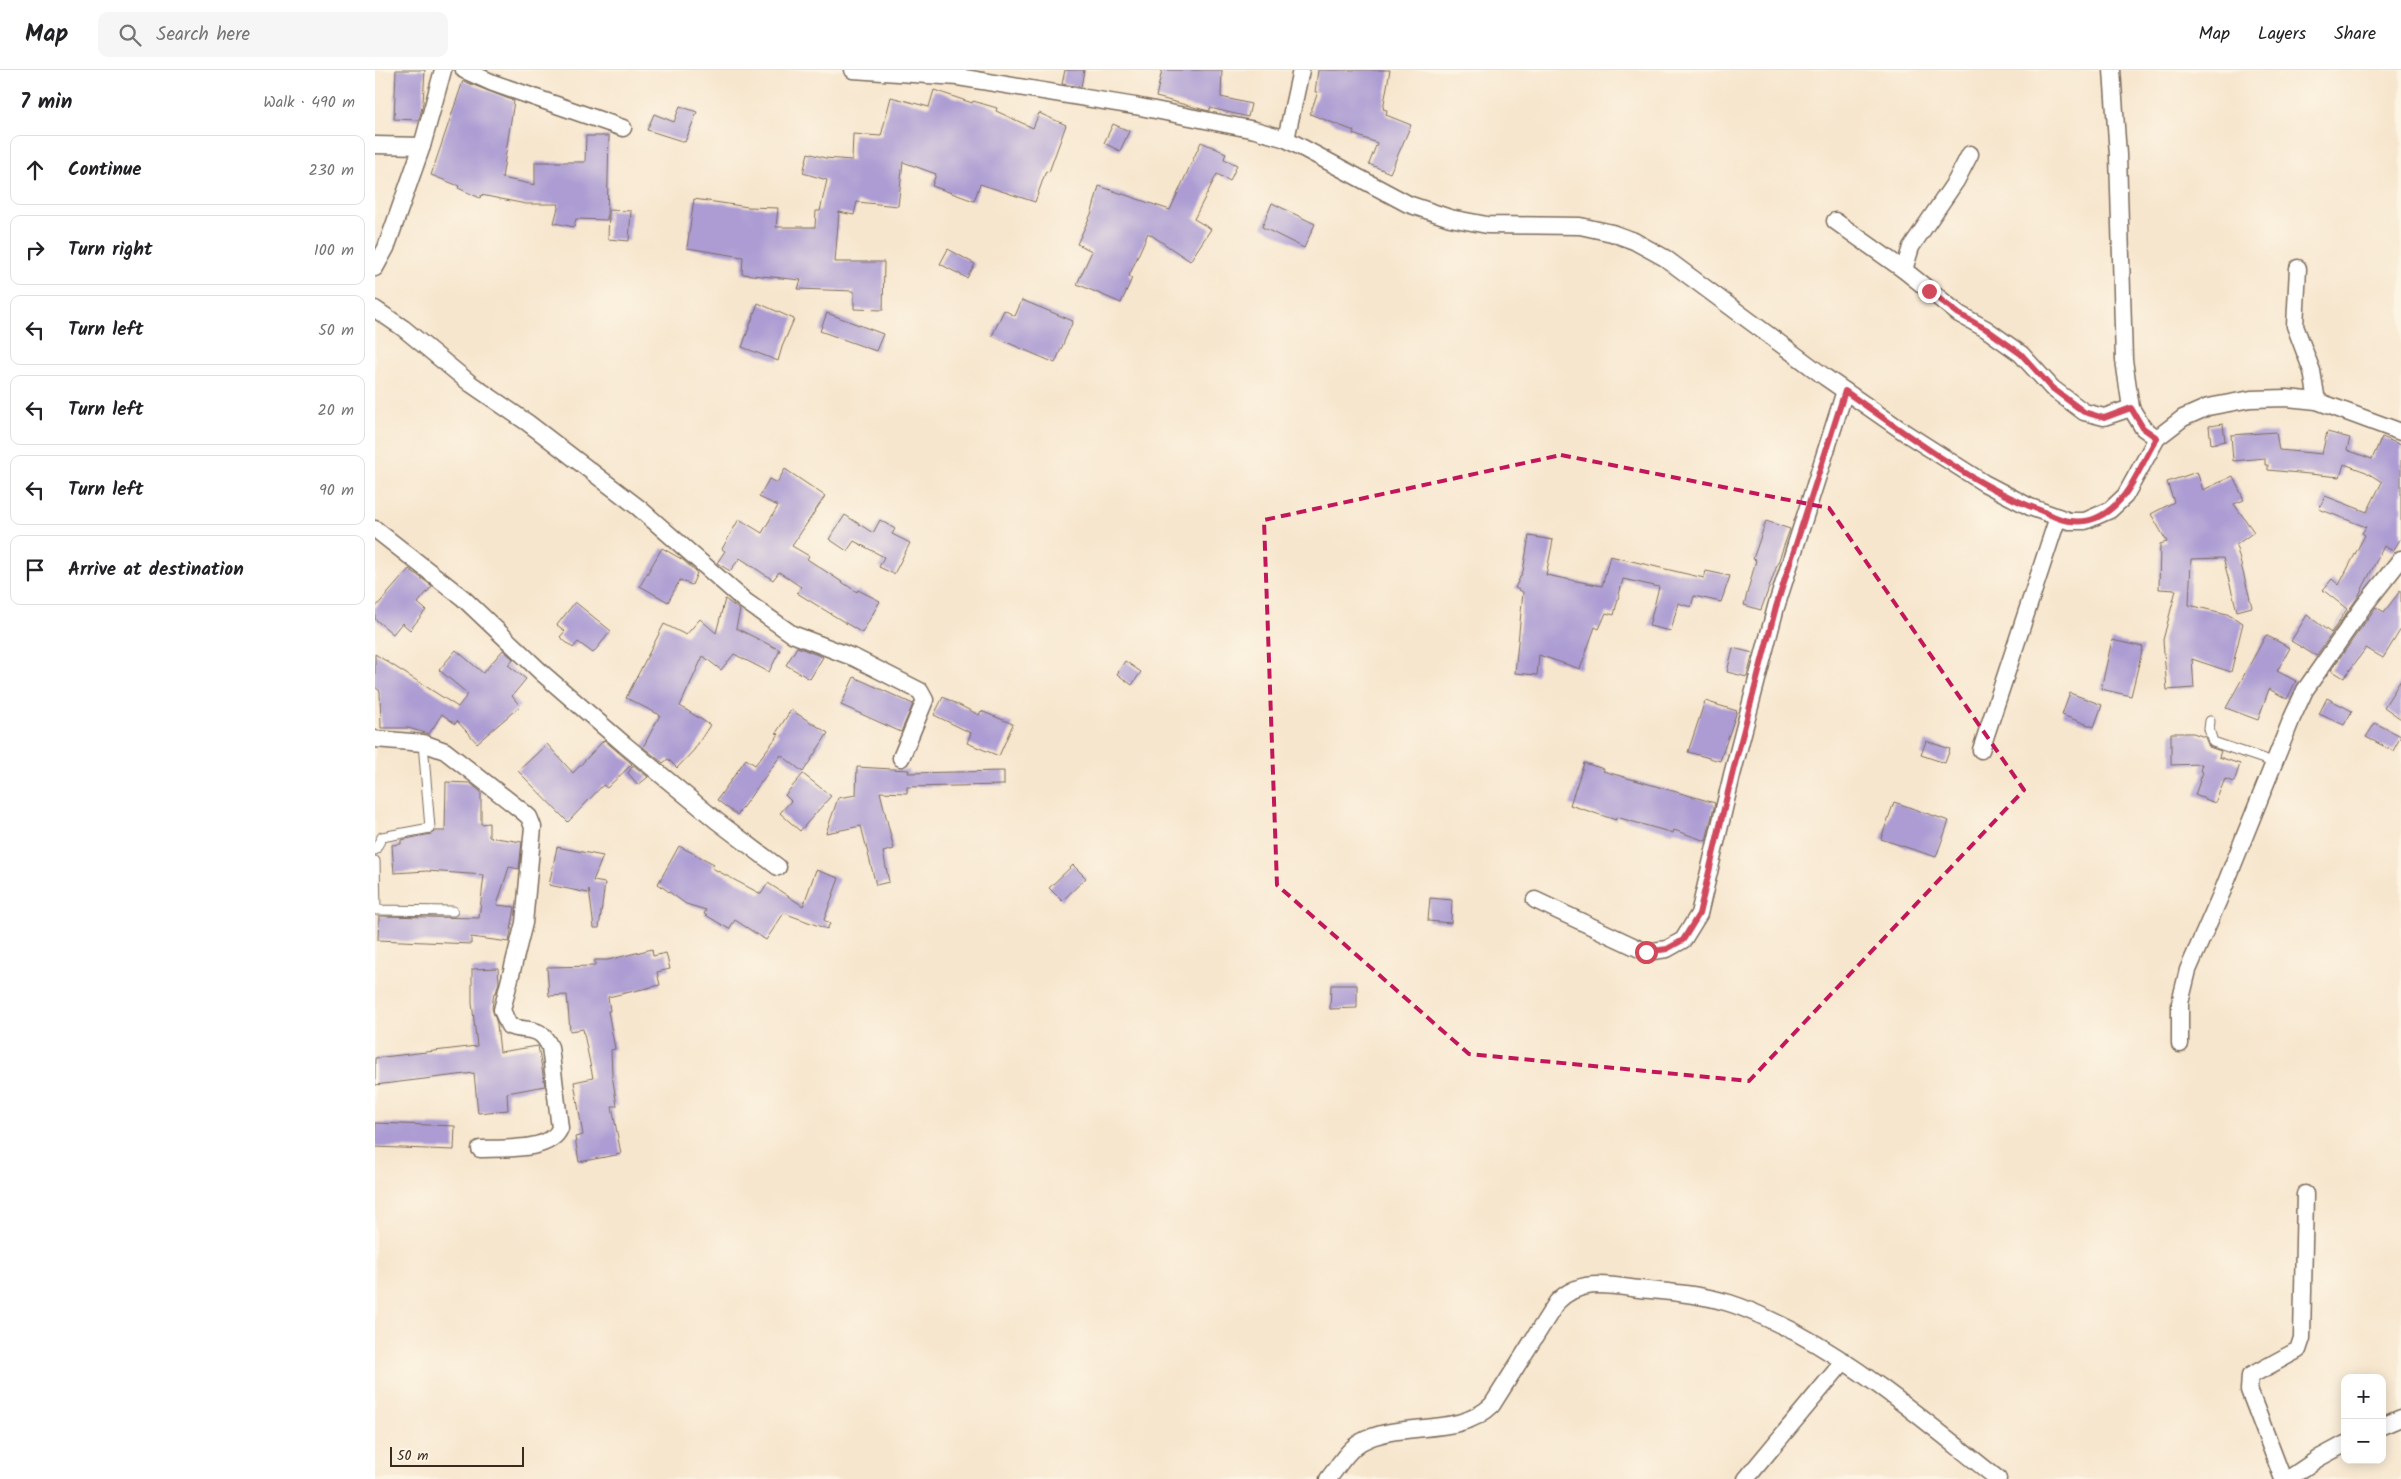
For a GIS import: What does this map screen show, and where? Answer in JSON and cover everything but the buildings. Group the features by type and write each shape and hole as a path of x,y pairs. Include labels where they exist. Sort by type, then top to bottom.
{"street":[{"path":"375,268 386,248 422,146 443,70"},
{"path":"464,70 493,83 623,128"},
{"path":"853,70 959,73 1255,130 1287,139 1408,204 1451,218 1487,225 1580,226 1612,232 1634,241 1665,258 1845,391 1983,483 2030,507 2069,522 2085,521 2110,510 2125,496 2157,438 2183,418 2208,407 2251,399 2287,398 2317,401 2401,432"},
{"path":"1287,139 1301,70"},
{"path":"2112,70 2118,155 2124,360 2131,408 2143,428 2157,438"},
{"path":"375,145 422,146"},
{"path":"1904,270 1911,247 1956,181 1969,154"},
{"path":"1835,221 1904,270 1959,314 1986,329 2021,354 2052,388 2084,412 2104,418 2131,408"},
{"path":"2298,268 2295,326 2312,371 2317,401"},
{"path":"375,309 403,328 471,384 528,423 639,508 745,601 792,634 855,658 918,689 925,700 901,758"},
{"path":"1535,900 1646,952 1667,949 1683,940 1699,914 1732,775 1776,607 1845,391"},
{"path":"1981,750 2058,517"},
{"path":"375,529 463,598 542,673 625,745 717,821 778,867"},
{"path":"2180,1044 2180,1003 2188,970 2223,890 2273,762 2305,690 2363,607 2401,559"},
{"path":"375,739 423,743 445,751 467,766 529,817 533,827 524,923 502,1010 509,1026 536,1030 546,1039 550,1047 560,1128 553,1138 537,1145 480,1149"},
{"path":"2283,1479 2249,1390 2250,1376 2298,1350 2303,1338 2305,1194"},
{"path":"1328,1479 1352,1449 1371,1437 1463,1422 1486,1411 1492,1405 1548,1314 1562,1296 1579,1286 1595,1284 1688,1294 1729,1303 1760,1314 1844,1361 1881,1386 1998,1479"},
{"path":"1746,1479 1844,1361"},
{"path":"2386,1424 2401,1418"},
{"path":"2288,1479 2319,1458 2341,1446"}],"lane":[{"path":"2210,721 2209,729 2213,742 2273,762"},
{"path":"375,850 382,837 430,828 423,743"},
{"path":"375,861 376,910 453,911"}],"highlighted area":[{"path":"1561,455 1829,508 2024,790 1749,1081 1469,1054 1277,885 1264,520"}],"route":[{"path":"1646,952 1667,949 1683,940 1699,914 1714,859 1732,775 1776,607 1845,391 1983,483 2030,507 2069,522 2097,518 2110,510 2125,496 2157,438 2143,428 2131,408 2104,418 2084,412 2052,388 2021,354 1986,329 1959,314 1929,291"}]}
